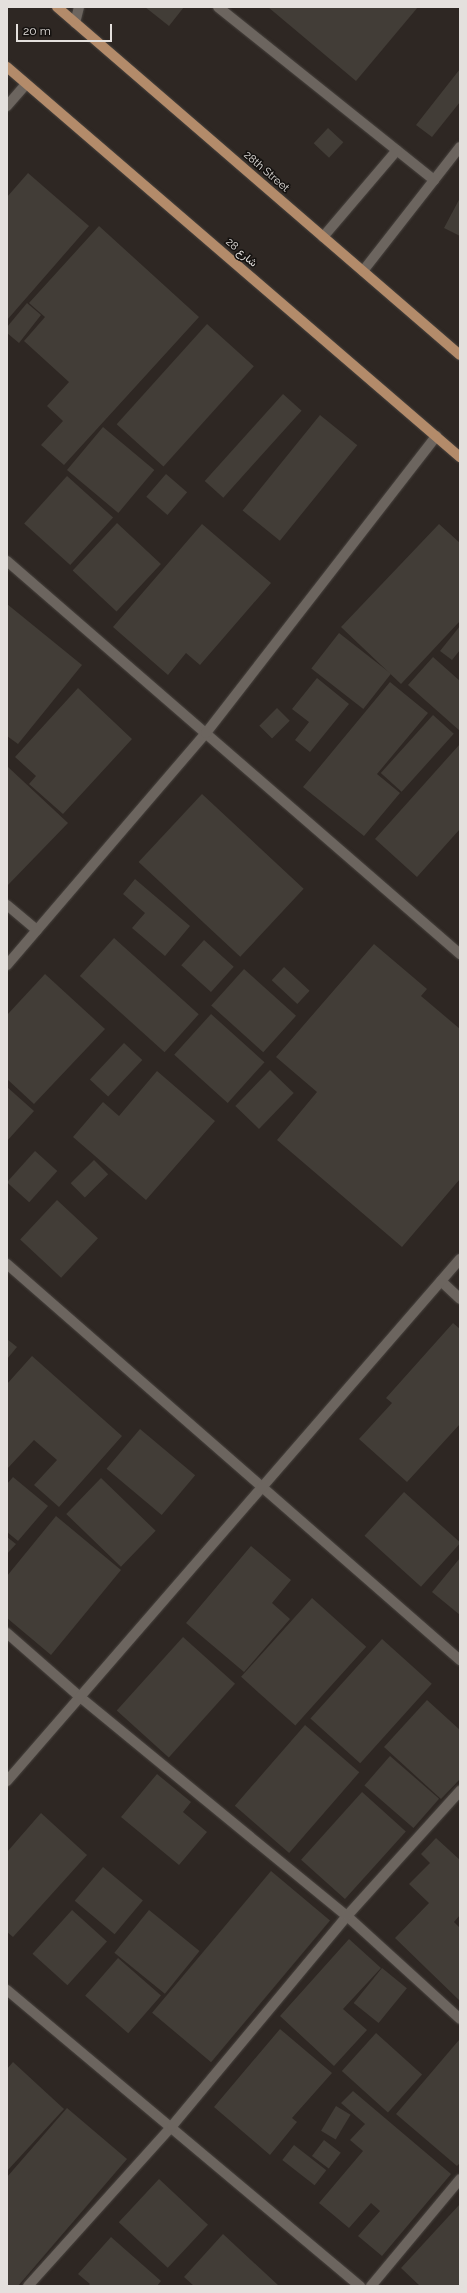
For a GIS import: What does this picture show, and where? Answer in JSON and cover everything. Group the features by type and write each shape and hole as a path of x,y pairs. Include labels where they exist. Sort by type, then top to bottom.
{"main road":[{"name":"28th Street","path":"57,7 460,355"},
{"name":"شارع 28","path":"7,67 460,457"}],"street":[{"path":"75,23 79,7"},
{"path":"218,7 434,180"},
{"path":"7,106 26,84"},
{"path":"363,271 460,147"},
{"path":"323,237 397,150"},
{"path":"7,965 206,733 436,436"},
{"path":"7,561 460,954"},
{"path":"7,905 37,930"},
{"path":"7,1780 460,1259"},
{"path":"7,1264 263,1486 460,1660"},
{"path":"440,1281 460,1299"},
{"path":"7,1632 80,1697 347,1916 460,2019"},
{"path":"28,2286 172,2126 347,1916 460,1791"},
{"path":"7,1990 172,2126 360,2286"},
{"path":"371,2286 460,2179"}],"building":[{"path":"145,7 184,7 169,26"},
{"path":"268,7 418,7 356,81"},
{"path":"460,69 460,102 432,137 416,125"},
{"path":"328,128 343,142 329,158 314,143"},
{"path":"28,173 89,226 7,320 7,197"},
{"path":"460,198 460,236 444,228"},
{"path":"99,226 199,317 64,465 41,445 63,421 47,406 69,382 24,341 45,317 29,303"},
{"path":"27,303 41,315 19,343 7,333 7,327"},
{"path":"207,324 254,366 163,466 117,424"},
{"path":"283,394 302,411 223,498 205,481"},
{"path":"320,415 357,445 280,541 243,511"},
{"path":"103,427 154,470 118,513 67,470"},
{"path":"166,474 187,492 167,515 146,497"},
{"path":"67,476 113,517 70,565 24,524"},
{"path":"117,523 161,564 117,611 73,571"},
{"path":"202,524 271,583 200,665 186,653 168,675 113,627"},
{"path":"439,524 460,543 460,621 401,684 341,627"},
{"path":"7,604 82,665 18,744 7,736"},
{"path":"460,626 460,650 452,660 440,651"},
{"path":"339,633 391,674 363,709 311,668"},
{"path":"433,657 460,681 460,731 408,685"},
{"path":"317,678 349,704 310,752 295,740 309,722 292,709"},
{"path":"390,682 428,713 377,774 400,793 364,836 303,787"},
{"path":"78,688 132,739 63,814 29,784 36,776 15,757"},
{"path":"277,708 290,721 272,738 259,726"},
{"path":"433,715 454,734 402,792 381,773"},
{"path":"460,744 460,829 417,877 375,839"},
{"path":"8,767 68,823 7,886 7,768"},
{"path":"202,794 304,889 240,957 139,862"},
{"path":"135,879 190,926 165,956 132,928 145,913 123,894"},
{"path":"114,938 199,1014 165,1052 80,976"},
{"path":"204,940 234,967 211,992 181,965"},
{"path":"374,944 427,989 421,996 460,1029 460,1179 402,1247 277,1140 317,1092 276,1057"},
{"path":"284,967 310,991 297,1004 272,980"},
{"path":"244,969 296,1016 263,1052 211,1005"},
{"path":"45,974 105,1029 34,1104 7,1079 7,1015"},
{"path":"211,1014 265,1062 228,1103 174,1055"},
{"path":"124,1043 142,1060 108,1097 90,1080"},
{"path":"270,1070 294,1093 259,1129 235,1106"},
{"path":"157,1071 215,1121 146,1200 73,1137 103,1102 119,1116"},
{"path":"7,1087 34,1111 7,1141"},
{"path":"35,1151 57,1171 29,1202 7,1182"},
{"path":"94,1160 108,1174 85,1197 71,1183"},
{"path":"57,1200 98,1238 61,1278 20,1239"},
{"path":"453,1323 460,1329 460,1424 407,1482 359,1439 392,1403 386,1398"},
{"path":"7,1339 17,1347 7,1359"},
{"path":"32,1356 122,1436 59,1507 34,1485 57,1460 34,1440 7,1469 7,1384"},
{"path":"140,1429 195,1475 162,1515 107,1469"},
{"path":"13,1477 48,1506 18,1541 7,1532 7,1484"},
{"path":"101,1478 156,1531 121,1567 66,1514"},
{"path":"404,1492 460,1542 421,1587 365,1536"},
{"path":"56,1516 121,1570 51,1655 7,1618 7,1576"},
{"path":"7,1537 16,1544 7,1554"},
{"path":"251,1546 291,1580 272,1603 290,1619 244,1672 186,1623"},
{"path":"460,1558 460,1615 432,1592"},
{"path":"312,1598 366,1647 295,1726 241,1677"},
{"path":"183,1637 235,1684 169,1757 117,1711"},
{"path":"382,1639 432,1684 360,1763 310,1719"},
{"path":"427,1700 460,1730 460,1779 441,1799 384,1747"},
{"path":"305,1725 359,1772 289,1853 235,1806"},
{"path":"390,1756 439,1799 413,1828 364,1785"},
{"path":"157,1774 191,1802 183,1812 207,1832 179,1865 121,1817"},
{"path":"362,1792 406,1831 345,1899 301,1860"},
{"path":"41,1813 87,1855 13,1937 7,1932 7,1852"},
{"path":"436,1838 460,1860 460,1915 454,1922 460,1928 460,2001 395,1938 429,1903 409,1884 430,1863 421,1854"},
{"path":"103,1867 143,1900 115,1934 75,1901"},
{"path":"271,1871 330,1920 211,2062 152,2013"},
{"path":"72,1910 107,1941 67,1985 33,1954"},
{"path":"149,1910 200,1951 165,1994 114,1953"},
{"path":"349,1939 381,1968 343,2009 367,2030 334,2066 280,2016"},
{"path":"118,1958 161,1995 128,2033 85,1996"},
{"path":"382,1968 407,1988 379,2023 354,2003"},
{"path":"280,2029 332,2073 292,2118 297,2122 270,2155 214,2107"},
{"path":"376,2033 422,2074 388,2112 342,2071"},
{"path":"459,2040 460,2163 457,2166 396,2114"},
{"path":"13,2062 64,2109 7,2171 7,2069"},
{"path":"353,2091 451,2174 382,2256 358,2236 380,2211 371,2203 349,2228 319,2203 363,2151 350,2140 365,2124 341,2103"},
{"path":"336,2106 351,2115 336,2140 321,2131"},
{"path":"67,2108 127,2159 18,2286 7,2286 7,2177"},
{"path":"324,2140 341,2153 329,2169 312,2156"},
{"path":"294,2145 326,2170 315,2185 282,2160"},
{"path":"159,2179 208,2225 168,2268 119,2222"},
{"path":"460,2204 460,2286 420,2286 401,2268"},
{"path":"223,2234 279,2286 194,2286 184,2277"},
{"path":"111,2237 161,2281 157,2286 88,2286 90,2284 78,2274"}]}
